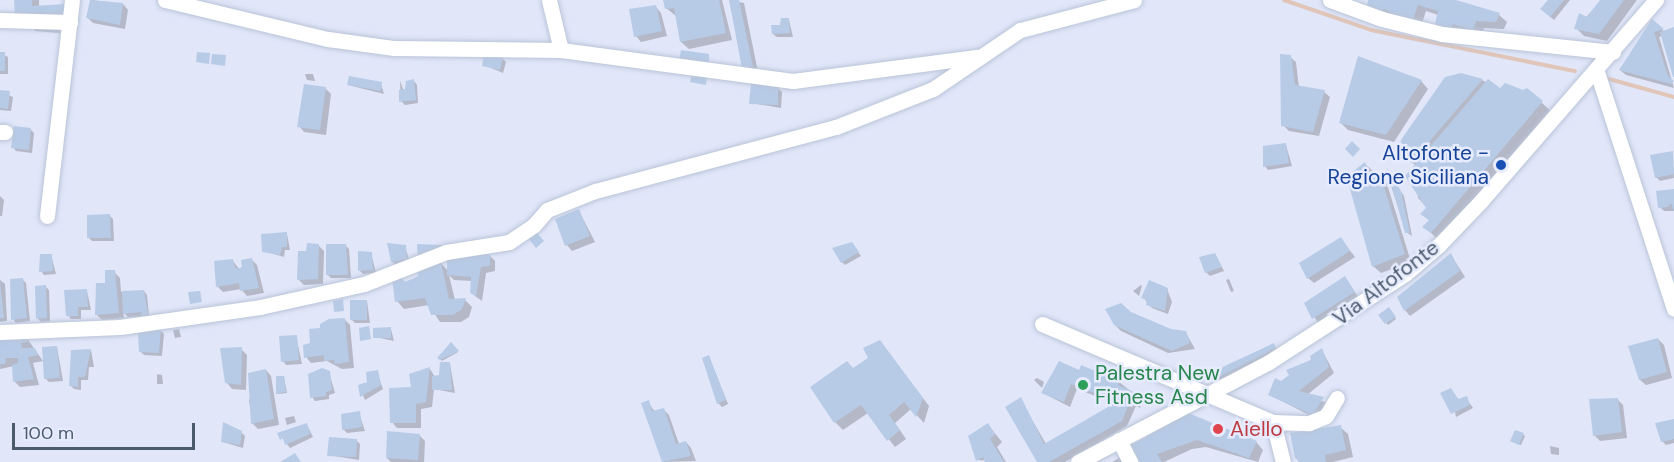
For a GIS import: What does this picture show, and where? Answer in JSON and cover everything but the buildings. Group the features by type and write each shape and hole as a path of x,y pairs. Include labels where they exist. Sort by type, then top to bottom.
{"street":[{"path":"47,216 72,0"},
{"path":"165,0 328,39 394,48 561,50 793,81 975,57"},
{"path":"549,0 561,50"},
{"path":"0,332 169,321 261,307 364,284 446,252 509,242 534,225 547,210 595,191 784,144 892,106 933,89 975,57 1020,30 1134,0"},
{"path":"1330,0 1382,19 1442,34 1613,52"},
{"name":"Via Altofonte","path":"1078,462 1323,330 1405,274 1446,238 1597,72 1656,0"},
{"path":"0,20 70,22"},
{"path":"1597,72 1674,309"},
{"path":"1042,324 1204,395 1273,422 1309,423 1326,416 1336,398"},
{"path":"1273,422 1283,462"},
{"path":"1119,440 1130,462"}],"waterway":[{"path":"1284,0 1371,30 1575,71"},
{"path":"1609,79 1674,97"}],"place":[{"name":"Altofonte - Regione Siciliana","path":"1501,165"},
{"name":"Palestra New Fitness Asd","path":"1083,385"},
{"name":"Aiello","path":"1218,429"}]}
